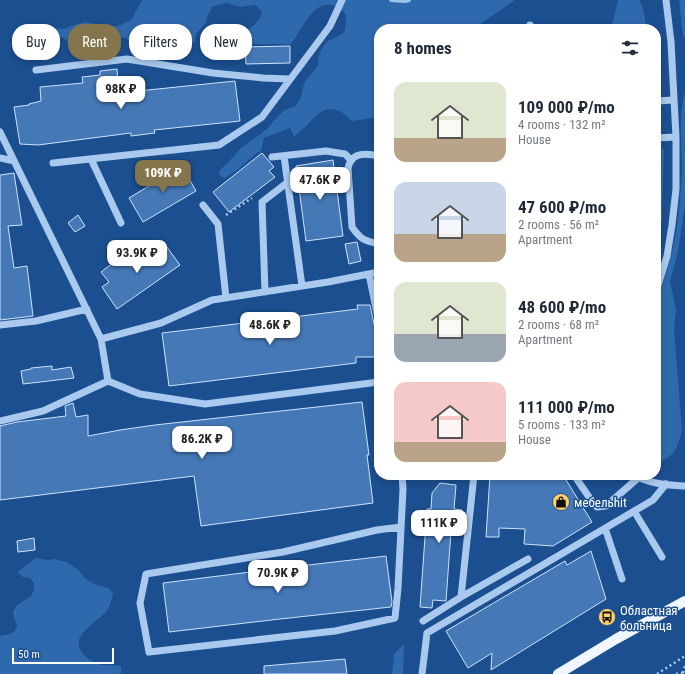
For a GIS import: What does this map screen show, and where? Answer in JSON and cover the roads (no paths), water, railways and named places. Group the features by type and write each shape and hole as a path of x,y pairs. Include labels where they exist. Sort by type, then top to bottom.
{"main road":[{"path":"558,674 616,639 685,601"}],"street":[{"path":"54,163 219,145 262,117 330,26 342,0"},
{"path":"661,276 667,256 676,189 676,138 671,42 666,0"},
{"path":"36,70 127,59 213,73 290,79"},
{"path":"661,101 674,100"},
{"path":"0,132 102,339 108,380"},
{"path":"661,138 676,138"},
{"path":"272,157 326,152 345,154 351,160"},
{"path":"374,155 358,155 351,160 348,168 352,227 365,241 374,243"},
{"path":"284,156 302,286"},
{"path":"0,158 14,161"},
{"path":"91,159 121,223"},
{"path":"265,292 262,202 288,182"},
{"path":"203,205 218,224 226,298"},
{"path":"102,339 161,322 212,300 328,282 374,273"},
{"path":"369,274 374,299"},
{"path":"0,325 36,321 87,310"},
{"path":"0,421 43,411 108,380 140,394 205,404 374,383"},
{"path":"401,528 377,530 283,552 146,574 140,603 148,652 335,631 395,618 398,594 403,489 402,480"},
{"path":"461,597 473,480"},
{"path":"577,480 597,507 606,506 632,480"},
{"path":"649,480 658,483 685,486"},
{"path":"422,674 427,633 653,500 666,484"},
{"path":"634,511 662,557"},
{"path":"605,528 622,579"},
{"path":"423,621 461,597 528,559"}],"waterway":[{"path":"391,0 409,0"}],"place":[{"name":"мебельhit","path":"561,502"},
{"name":"Областная больница","path":"607,617"}]}
